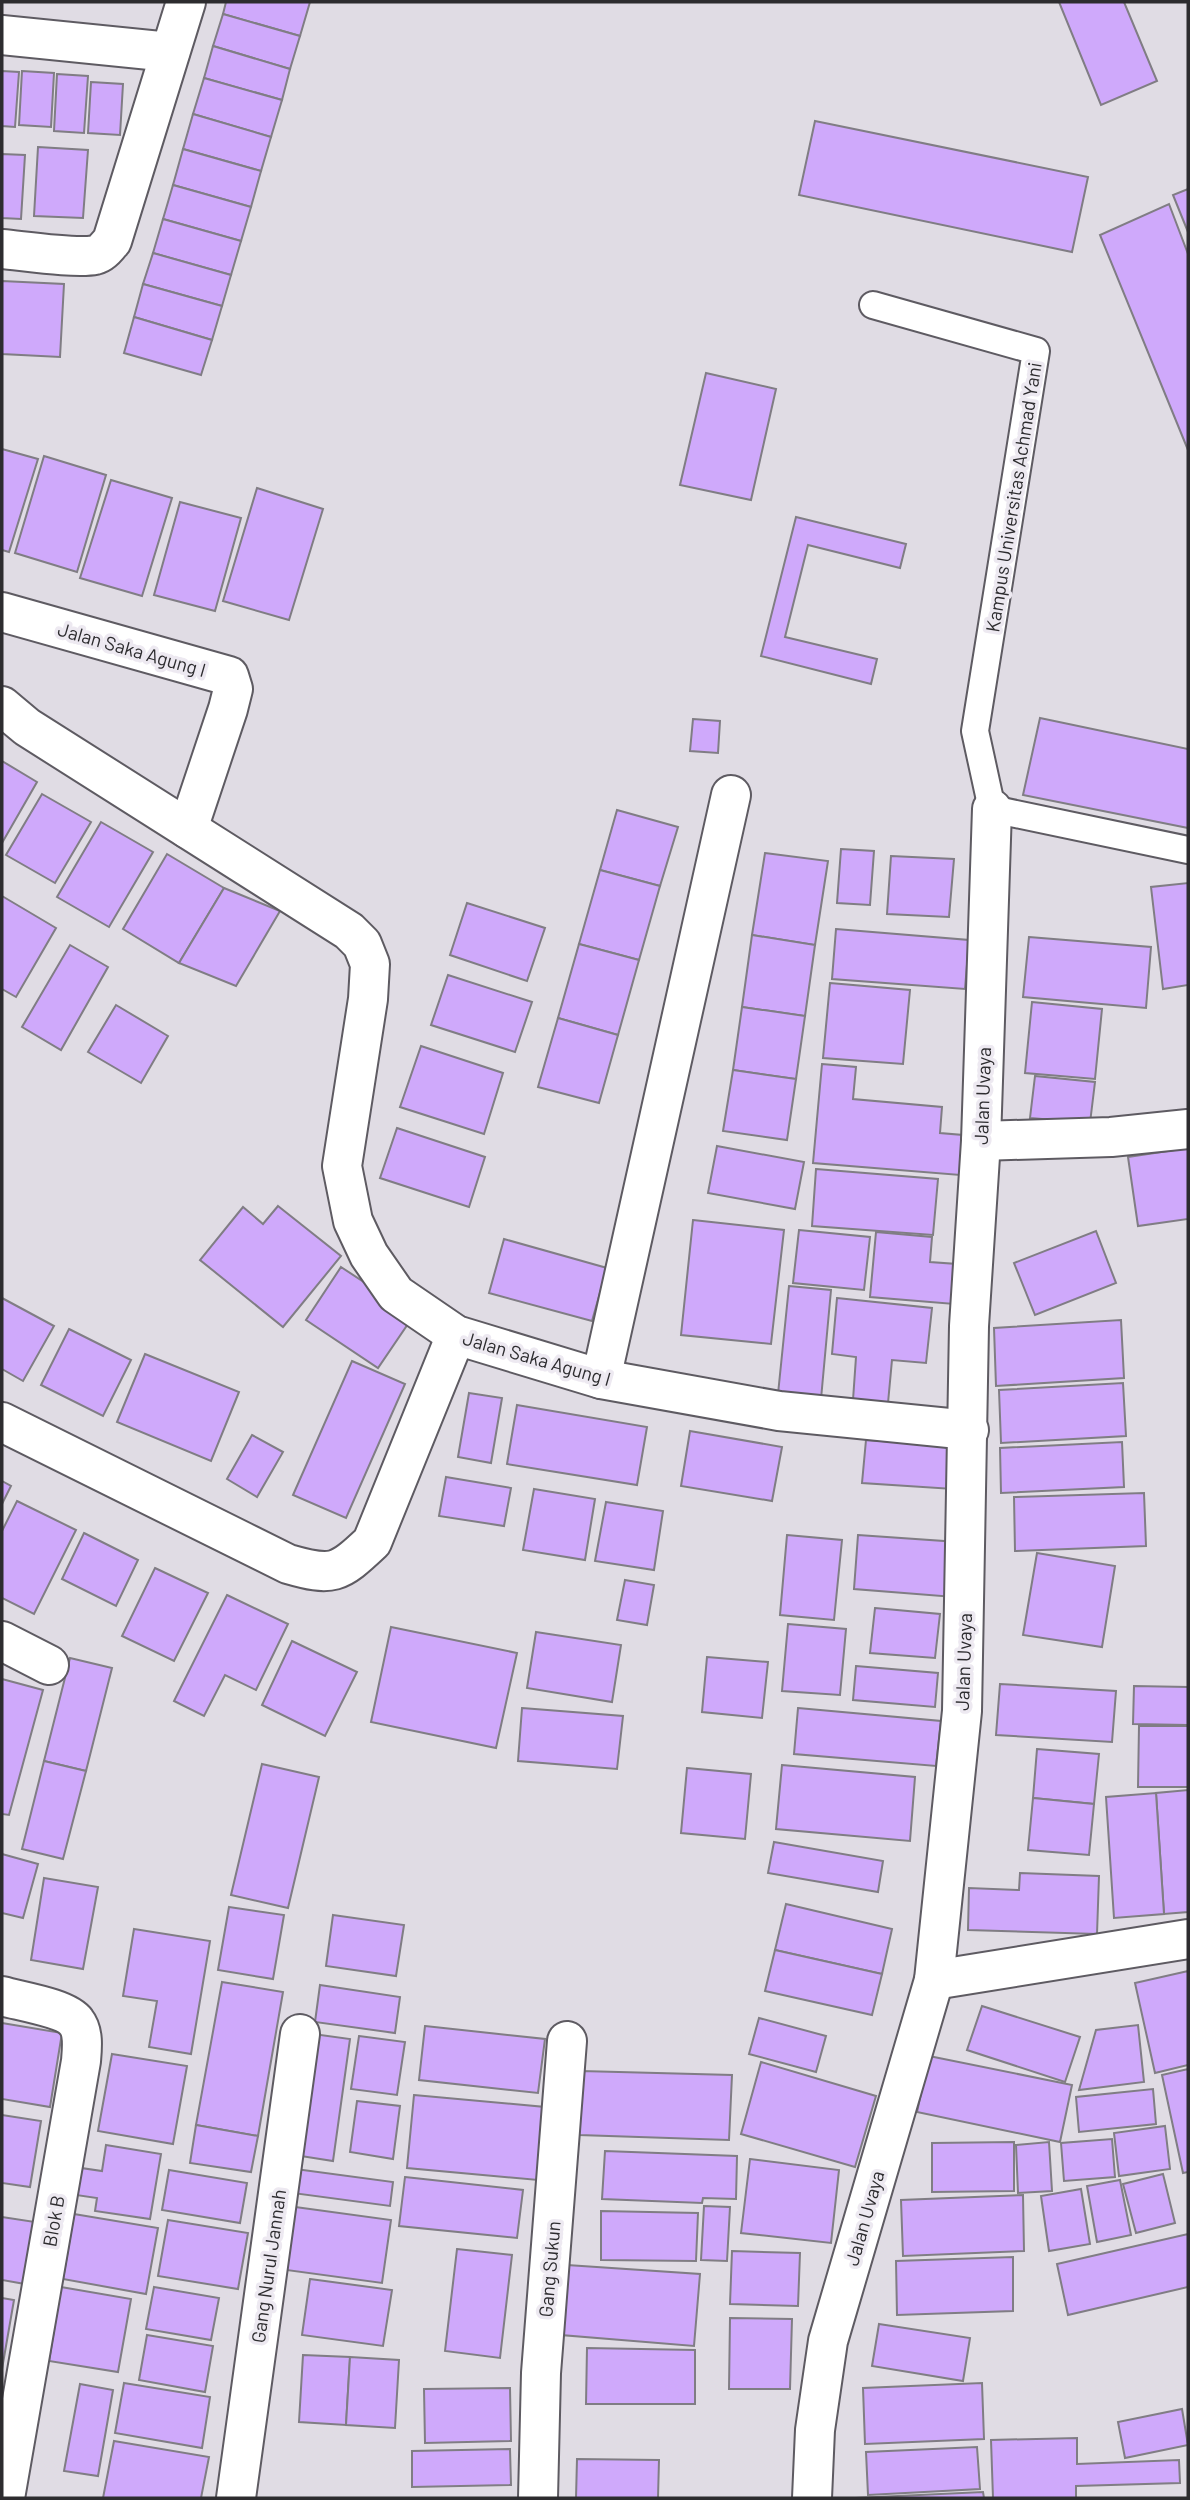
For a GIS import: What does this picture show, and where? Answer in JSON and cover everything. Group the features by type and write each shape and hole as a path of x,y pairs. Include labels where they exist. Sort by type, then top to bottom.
{"street":[{"path":"2,248 66,255 96,254 112,241 186,2"},
{"path":"2,36 170,52"},
{"name":"Jalan Saka Agung I","path":"2,612 229,676 233,689 228,709 188,829"},
{"name":"Jalan Saka Agung I","path":"2,706 27,727 349,931 362,944 370,964 368,999 342,1166 353,1221 369,1255 396,1294 456,1335 601,1379 779,1411 969,1430"},
{"path":"601,1379 731,795"},
{"name":"Jalan Uvaya","path":"811,2498 815,2430 828,2341 934,1980 962,1711 970,1326 981,1142 992,809"},
{"path":"981,1142 1111,1137 1188,1129"},
{"path":"2,1422 288,1564 319,1573 347,1566 372,1542 456,1335"},
{"path":"2,1641 49,1665"},
{"path":"934,1980 1188,1939"},
{"name":"Blok B","path":"2,1996 66,2014 77,2022 82,2041 81,2061 5,2498"},
{"name":"Gang Nurul Jannah","path":"236,2498 300,2034"},
{"name":"Gang Sukun","path":"538,2498 541,2373 567,2041"}],"lane":[{"name":"Kampus Universitas Achmad Yani","path":"873,305 1036,351 975,731 992,809"},
{"path":"992,809 1188,850"}],"building":[{"path":"226,2 310,2 300,36 223,14"},
{"path":"1059,2 1124,2 1157,81 1101,105"},
{"path":"223,14 300,36 290,69 213,46"},
{"path":"213,46 290,69 282,100 204,78"},
{"path":"2,71 19,72 15,127 2,126"},
{"path":"22,71 54,73 51,127 19,125"},
{"path":"57,74 88,76 84,133 54,131"},
{"path":"204,78 282,100 271,137 193,114"},
{"path":"91,82 123,84 120,135 88,133"},
{"path":"193,114 271,137 261,171 183,149"},
{"path":"815,121 1088,177 1072,252 799,195"},
{"path":"38,147 88,150 83,218 34,216"},
{"path":"183,149 261,171 251,207 173,185"},
{"path":"2,154 25,155 21,219 2,218"},
{"path":"173,185 251,207 241,241 163,219"},
{"path":"1188,189 1188,232 1173,195"},
{"path":"1169,204 1188,254 1188,450 1100,235"},
{"path":"163,219 241,241 231,275 153,253"},
{"path":"153,253 231,275 222,306 143,284"},
{"path":"2,281 64,284 60,357 2,354"},
{"path":"143,284 222,306 212,340 134,317"},
{"path":"134,317 212,340 201,375 124,353"},
{"path":"706,373 776,389 751,500 680,485"},
{"path":"2,449 38,459 9,552 2,550"},
{"path":"44,456 106,475 77,572 15,553"},
{"path":"111,480 172,498 142,596 80,578"},
{"path":"257,488 323,509 289,620 223,601"},
{"path":"180,502 241,518 215,611 154,595"},
{"path":"796,517 906,544 900,568 808,545 785,637 877,659 871,684 761,656"},
{"path":"1040,718 1188,749 1188,828 1023,795"},
{"path":"693,719 720,721 718,753 690,751"},
{"path":"2,761 37,782 2,843"},
{"path":"42,794 91,822 55,883 6,855"},
{"path":"617,810 678,827 660,886 600,870"},
{"path":"101,822 153,852 109,927 57,897"},
{"path":"841,849 874,851 870,905 837,903"},
{"path":"765,853 828,861 815,945 752,935"},
{"path":"167,854 224,888 179,963 123,929"},
{"path":"891,856 954,859 949,917 887,914"},
{"path":"600,870 660,886 639,960 579,944"},
{"path":"1188,883 1188,985 1163,989 1151,887"},
{"path":"224,888 280,911 236,986 179,963"},
{"path":"2,896 56,928 16,997 2,989"},
{"path":"467,903 545,928 527,981 450,955"},
{"path":"836,929 969,940 965,989 832,979"},
{"path":"752,935 815,945 805,1016 742,1007"},
{"path":"1029,937 1151,947 1146,1008 1023,997"},
{"path":"579,944 639,960 618,1035 558,1018"},
{"path":"70,945 108,967 61,1050 22,1027"},
{"path":"448,975 532,1002 515,1052 431,1025"},
{"path":"830,983 910,990 903,1064 823,1058"},
{"path":"1032,1002 1102,1009 1095,1079 1025,1073"},
{"path":"116,1005 168,1036 141,1083 88,1052"},
{"path":"742,1007 805,1016 796,1079 733,1070"},
{"path":"558,1018 618,1035 599,1103 538,1087"},
{"path":"421,1046 503,1073 484,1134 400,1107"},
{"path":"822,1064 856,1067 853,1099 942,1107 940,1133 963,1135 960,1175 813,1163"},
{"path":"733,1070 796,1079 787,1140 723,1131"},
{"path":"1035,1076 1095,1082 1090,1123 1030,1118"},
{"path":"397,1128 485,1157 469,1207 380,1178"},
{"path":"717,1146 804,1162 795,1209 708,1193"},
{"path":"1188,1148 1188,1219 1138,1226 1128,1157"},
{"path":"816,1169 938,1179 933,1235 812,1226"},
{"path":"278,1206 341,1256 283,1327 200,1260 243,1207 263,1224"},
{"path":"693,1220 784,1230 771,1344 681,1335"},
{"path":"799,1230 870,1237 864,1290 793,1283"},
{"path":"1096,1231 1116,1283 1035,1315 1014,1263"},
{"path":"876,1232 932,1237 930,1262 957,1264 954,1304 870,1297"},
{"path":"504,1239 607,1268 592,1321 489,1293"},
{"path":"341,1267 414,1315 378,1368 306,1320"},
{"path":"789,1286 831,1290 821,1399 778,1394"},
{"path":"2,1298 54,1326 23,1381 2,1369"},
{"path":"837,1298 932,1308 926,1363 892,1360 888,1403 853,1400 856,1357 832,1354"},
{"path":"1121,1320 1124,1378 996,1386 994,1328"},
{"path":"69,1329 131,1360 103,1416 41,1385"},
{"path":"145,1354 239,1392 211,1461 117,1422"},
{"path":"352,1361 405,1384 346,1518 293,1495"},
{"path":"1123,1383 1126,1436 1001,1443 999,1390"},
{"path":"469,1393 502,1398 491,1463 458,1457"},
{"path":"517,1405 647,1427 637,1485 507,1464"},
{"path":"690,1431 782,1447 772,1501 681,1486"},
{"path":"252,1435 283,1452 257,1497 227,1479"},
{"path":"866,1440 957,1446 953,1489 862,1483"},
{"path":"1122,1442 1124,1487 1001,1493 1000,1448"},
{"path":"446,1477 511,1488 504,1526 439,1516"},
{"path":"2,1481 11,1486 2,1504"},
{"path":"534,1489 595,1499 585,1560 523,1550"},
{"path":"1144,1493 1146,1546 1015,1551 1014,1497"},
{"path":"17,1501 76,1530 34,1614 2,1598 2,1531"},
{"path":"606,1502 663,1511 654,1570 595,1561"},
{"path":"84,1533 138,1560 116,1606 62,1579"},
{"path":"787,1535 842,1540 834,1620 780,1615"},
{"path":"858,1535 958,1542 954,1597 854,1589"},
{"path":"1037,1553 1115,1566 1102,1647 1023,1635"},
{"path":"155,1568 208,1593 174,1661 122,1636"},
{"path":"625,1580 654,1585 647,1625 617,1620"},
{"path":"227,1595 288,1624 256,1690 225,1675 204,1716 174,1701"},
{"path":"875,1608 940,1614 935,1658 870,1653"},
{"path":"788,1624 846,1629 840,1695 782,1691"},
{"path":"391,1627 517,1653 496,1748 371,1722"},
{"path":"536,1632 621,1645 612,1702 527,1688"},
{"path":"292,1641 357,1672 325,1736 262,1705"},
{"path":"707,1657 768,1662 762,1718 702,1712"},
{"path":"70,1658 112,1668 86,1771 44,1761"},
{"path":"856,1666 938,1673 935,1707 853,1700"},
{"path":"2,1679 43,1690 9,1815 2,1814"},
{"path":"1000,1684 1116,1691 1112,1742 996,1735"},
{"path":"1134,1686 1188,1687 1188,1725 1133,1724"},
{"path":"522,1708 623,1716 617,1769 518,1761"},
{"path":"798,1708 941,1721 936,1766 794,1754"},
{"path":"1139,1726 1188,1726 1188,1787 1138,1787"},
{"path":"1037,1749 1099,1754 1094,1804 1033,1798"},
{"path":"44,1761 86,1771 63,1859 22,1849"},
{"path":"262,1764 319,1777 288,1908 231,1895"},
{"path":"782,1765 915,1777 910,1841 776,1829"},
{"path":"687,1768 751,1774 745,1839 681,1833"},
{"path":"1188,1790 1188,1912 1164,1914 1156,1793"},
{"path":"1156,1793 1164,1914 1114,1918 1106,1797"},
{"path":"1033,1798 1094,1804 1089,1855 1028,1850"},
{"path":"774,1842 883,1861 878,1892 768,1873"},
{"path":"2,1854 38,1864 23,1918 2,1913"},
{"path":"1020,1873 1099,1876 1097,1934 968,1930 969,1888 1019,1890"},
{"path":"44,1878 98,1887 83,1969 31,1960"},
{"path":"786,1904 892,1929 882,1974 775,1950"},
{"path":"229,1907 284,1915 273,1979 218,1970"},
{"path":"333,1915 404,1925 396,1976 326,1966"},
{"path":"134,1929 210,1941 191,2054 149,2047 157,2001 123,1996"},
{"path":"775,1950 882,1974 872,2015 765,1991"},
{"path":"1188,1971 1188,2065 1155,2073 1135,1983"},
{"path":"222,1982 283,1992 258,2136 196,2125"},
{"path":"320,1985 400,1997 395,2033 315,2022"},
{"path":"982,2006 1080,2037 1065,2082 967,2050"},
{"path":"759,2018 826,2036 816,2072 749,2054"},
{"path":"2,2023 62,2033 50,2107 2,2099"},
{"path":"1138,2025 1144,2082 1079,2090 1096,2030"},
{"path":"425,2026 545,2039 538,2093 419,2080"},
{"path":"306,2033 350,2039 333,2161 288,2154"},
{"path":"359,2036 405,2042 397,2095 351,2089"},
{"path":"112,2054 187,2066 173,2144 98,2131"},
{"path":"929,2056 1072,2085 1060,2142 917,2112"},
{"path":"761,2062 876,2096 855,2167 741,2134"},
{"path":"1188,2069 1188,2172 1183,2173 1162,2075"},
{"path":"581,2071 732,2075 729,2140 579,2135"},
{"path":"1153,2089 1156,2124 1079,2132 1076,2097"},
{"path":"414,2095 545,2107 538,2180 407,2168"},
{"path":"357,2101 400,2106 393,2159 350,2152"},
{"path":"2,2115 41,2121 30,2187 2,2183"},
{"path":"196,2125 258,2136 251,2172 190,2163"},
{"path":"1165,2126 1170,2169 1119,2176 1114,2133"},
{"path":"1112,2139 1115,2177 1064,2181 1061,2143"},
{"path":"1014,2142 1014,2191 932,2192 932,2143"},
{"path":"1049,2142 1052,2191 1018,2193 1016,2145"},
{"path":"106,2145 161,2154 150,2219 95,2211 97,2198 76,2195 81,2168 102,2171"},
{"path":"605,2151 737,2156 736,2199 703,2198 702,2203 602,2199"},
{"path":"750,2159 839,2170 831,2243 741,2233"},
{"path":"288,2168 393,2182 390,2206 285,2192"},
{"path":"169,2170 247,2183 240,2223 162,2210"},
{"path":"1163,2174 1175,2223 1136,2233 1123,2184"},
{"path":"405,2177 523,2190 517,2238 399,2226"},
{"path":"1120,2180 1131,2235 1097,2242 1087,2186"},
{"path":"1081,2189 1090,2244 1049,2251 1041,2196"},
{"path":"1023,2195 1024,2251 903,2256 901,2200"},
{"path":"288,2206 391,2220 382,2283 279,2269"},
{"path":"704,2206 730,2207 727,2261 701,2260"},
{"path":"601,2211 698,2213 696,2261 601,2260"},
{"path":"74,2214 158,2228 146,2294 63,2279"},
{"path":"2,2217 35,2222 25,2284 2,2280"},
{"path":"168,2220 248,2233 238,2289 158,2276"},
{"path":"1188,2234 1188,2287 1068,2315 1057,2264"},
{"path":"457,2249 512,2255 500,2358 445,2351"},
{"path":"732,2251 800,2253 798,2306 730,2304"},
{"path":"1013,2257 1013,2311 897,2315 896,2261"},
{"path":"567,2265 700,2274 694,2346 561,2335"},
{"path":"310,2279 392,2290 383,2346 302,2335"},
{"path":"61,2287 131,2299 118,2372 49,2361"},
{"path":"154,2287 219,2298 211,2340 146,2329"},
{"path":"2,2298 14,2300 2,2369"},
{"path":"730,2318 792,2319 790,2389 729,2389"},
{"path":"879,2324 970,2338 963,2381 872,2366"},
{"path":"147,2335 213,2346 205,2392 139,2380"},
{"path":"587,2348 695,2350 695,2404 586,2404"},
{"path":"303,2355 350,2357 346,2425 299,2422"},
{"path":"350,2357 399,2360 395,2428 346,2425"},
{"path":"124,2383 210,2397 202,2448 115,2433"},
{"path":"982,2383 984,2439 865,2444 863,2388"},
{"path":"80,2384 113,2390 98,2476 64,2471"},
{"path":"510,2388 511,2441 425,2443 424,2389"},
{"path":"1182,2409 1188,2445 1125,2458 1118,2422"},
{"path":"1077,2438 1077,2464 1179,2460 1180,2483 1076,2486 1076,2498 993,2498 991,2440"},
{"path":"114,2441 209,2457 201,2498 103,2498"},
{"path":"977,2447 980,2489 868,2495 866,2452"},
{"path":"510,2449 511,2485 412,2487 412,2451"},
{"path":"577,2459 659,2460 658,2498 576,2498"},
{"path":"983,2492 984,2498 855,2498"}]}
